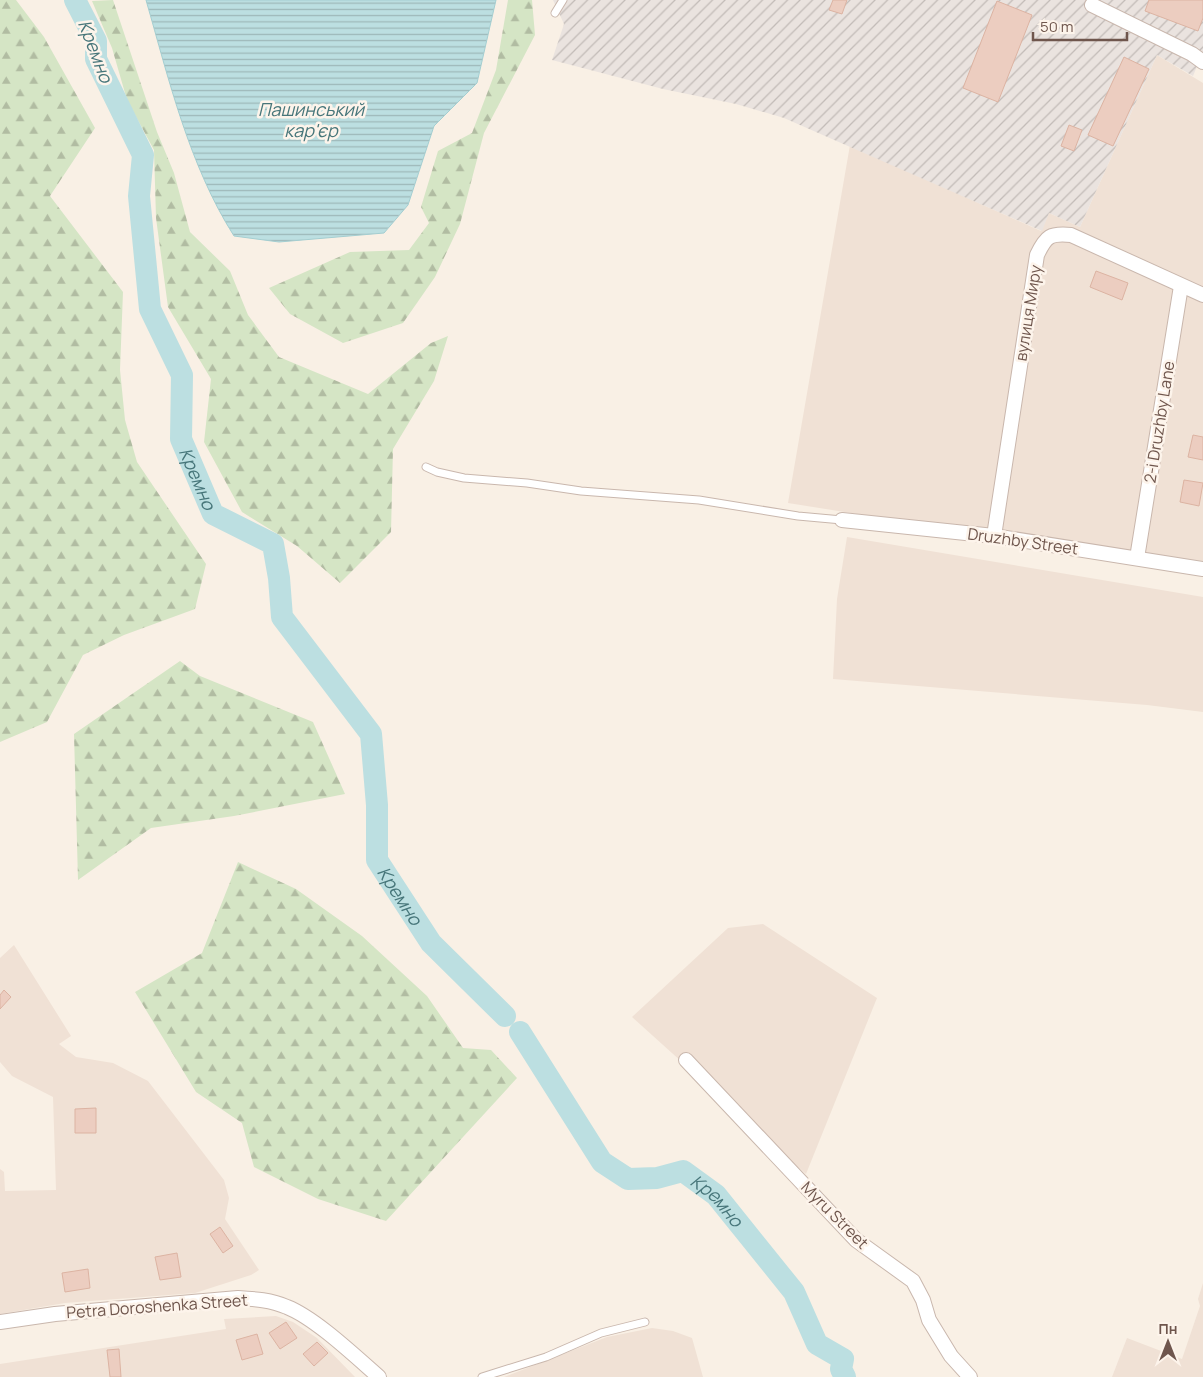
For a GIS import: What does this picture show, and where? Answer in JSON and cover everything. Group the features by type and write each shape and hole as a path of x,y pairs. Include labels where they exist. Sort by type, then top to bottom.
{"street":[{"path":"1092,5 1192,54 1203,62"},
{"name":"вулиця Миру","path":"994,536 1037,255 1044,242 1055,234 1071,235 1203,295"},
{"name":"2-i Druzhby Lane","path":"1137,558 1181,286"},
{"name":"Druzhby Street","path":"842,520 994,536 1203,569"},
{"name":"Myru Street","path":"686,1060 856,1240 913,1281 929,1320 951,1356 970,1377"},
{"name":"Petra Doroshenka Street","path":"0,1322 55,1314 206,1300 258,1299 276,1303 296,1312 316,1325 379,1377"}],"lane":[{"path":"555,13 563,0"},
{"path":"426,466 437,472 464,478 527,483 581,491 700,500 798,516 842,520"},
{"path":"482,1377 546,1357 601,1333 645,1322"}],"shaded area":[{"path":"553,0 1203,0 1203,52 1193,76 1157,55 1080,227 1049,213 1042,231 784,118 736,104 663,89 552,60 564,24"},
{"path":"1157,55 1203,83 1203,569 788,503 850,145 1041,231 1049,213 1080,227"},
{"path":"847,537 1203,597 1203,712 1147,705 833,679 837,599"},
{"path":"763,924 877,998 806,1174 632,1017 728,928"},
{"path":"14,945 71,1036 59,1044 76,1057 113,1063 148,1081 224,1180 229,1198 225,1219 259,1270 251,1275 195,1293 65,1303 0,1314 0,1169 4,1172 5,1191 56,1190 53,1097 12,1076 0,1062 0,958"},
{"path":"1203,1283 1203,1377 1112,1377 1127,1338 1182,1359 1200,1306 1198,1299"},
{"path":"276,1316 293,1322 317,1338 355,1377 0,1377 0,1364 226,1329 224,1319"},
{"path":"652,1328 673,1331 692,1338 703,1377 504,1377 607,1337"}],"green space":[{"path":"0,0 16,0 44,37 95,128 50,196 123,292 120,370 125,420 137,462 206,564 195,609 124,635 83,655 47,722 0,742"},
{"path":"113,0 157,132 174,173 190,232 230,271 248,315 279,357 368,394 431,343 448,336 434,381 393,449 391,532 340,583 297,546 242,512 204,442 211,379 168,307 156,218 154,150 127,100 112,48 92,1"},
{"path":"508,0 532,0 535,35 484,133 460,224 435,277 403,323 343,343 290,314 269,288 350,252 409,250 429,223 421,207 438,151 472,133 496,70"},
{"path":"180,661 200,676 313,722 345,794 234,816 151,828 78,880 74,734"},
{"path":"238,862 296,889 362,936 427,996 463,1048 491,1050 517,1078 386,1221 318,1199 254,1167 242,1123 196,1092 135,992 202,953"}],"water":[{"name":"Пашинський кар'єр","path":"146,0 496,0 477,83 434,126 408,205 384,233 279,242 234,236 218,209 192,151 172,91"}],"building":[{"path":"833,0 847,0 842,14 829,10"},
{"path":"1149,0 1203,0 1203,18 1198,31 1145,11"},
{"path":"997,1 1032,15 998,102 963,88"},
{"path":"1124,57 1149,69 1113,146 1088,135"},
{"path":"1069,125 1082,130 1074,151 1061,146"},
{"path":"1096,271 1128,283 1122,300 1090,287"},
{"path":"1193,435 1203,437 1203,460 1188,457"},
{"path":"1184,480 1203,483 1199,506 1180,502"},
{"path":"4,990 11,997 0,1009 0,995"},
{"path":"96,1108 96,1133 75,1133 75,1109"},
{"path":"220,1227 233,1246 223,1253 210,1234"},
{"path":"177,1253 181,1277 160,1280 155,1257"},
{"path":"88,1269 90,1288 65,1292 62,1273"},
{"path":"286,1322 297,1338 280,1349 269,1333"},
{"path":"257,1334 263,1354 242,1360 236,1340"},
{"path":"317,1342 328,1353 314,1366 303,1354"},
{"path":"119,1349 121,1377 110,1377 107,1350"}],"waterway":[{"name":"Кремно","path":"75,0 96,41 96,59 143,155 139,196 150,309 182,375 181,439 213,514 273,544 279,578 282,617 371,734 377,805 377,860 431,943 505,1016"},
{"name":"Кремно","path":"520,1032 602,1162 628,1179 657,1178 683,1171 716,1195 794,1292 817,1344 843,1359 841,1369 845,1377"}]}
